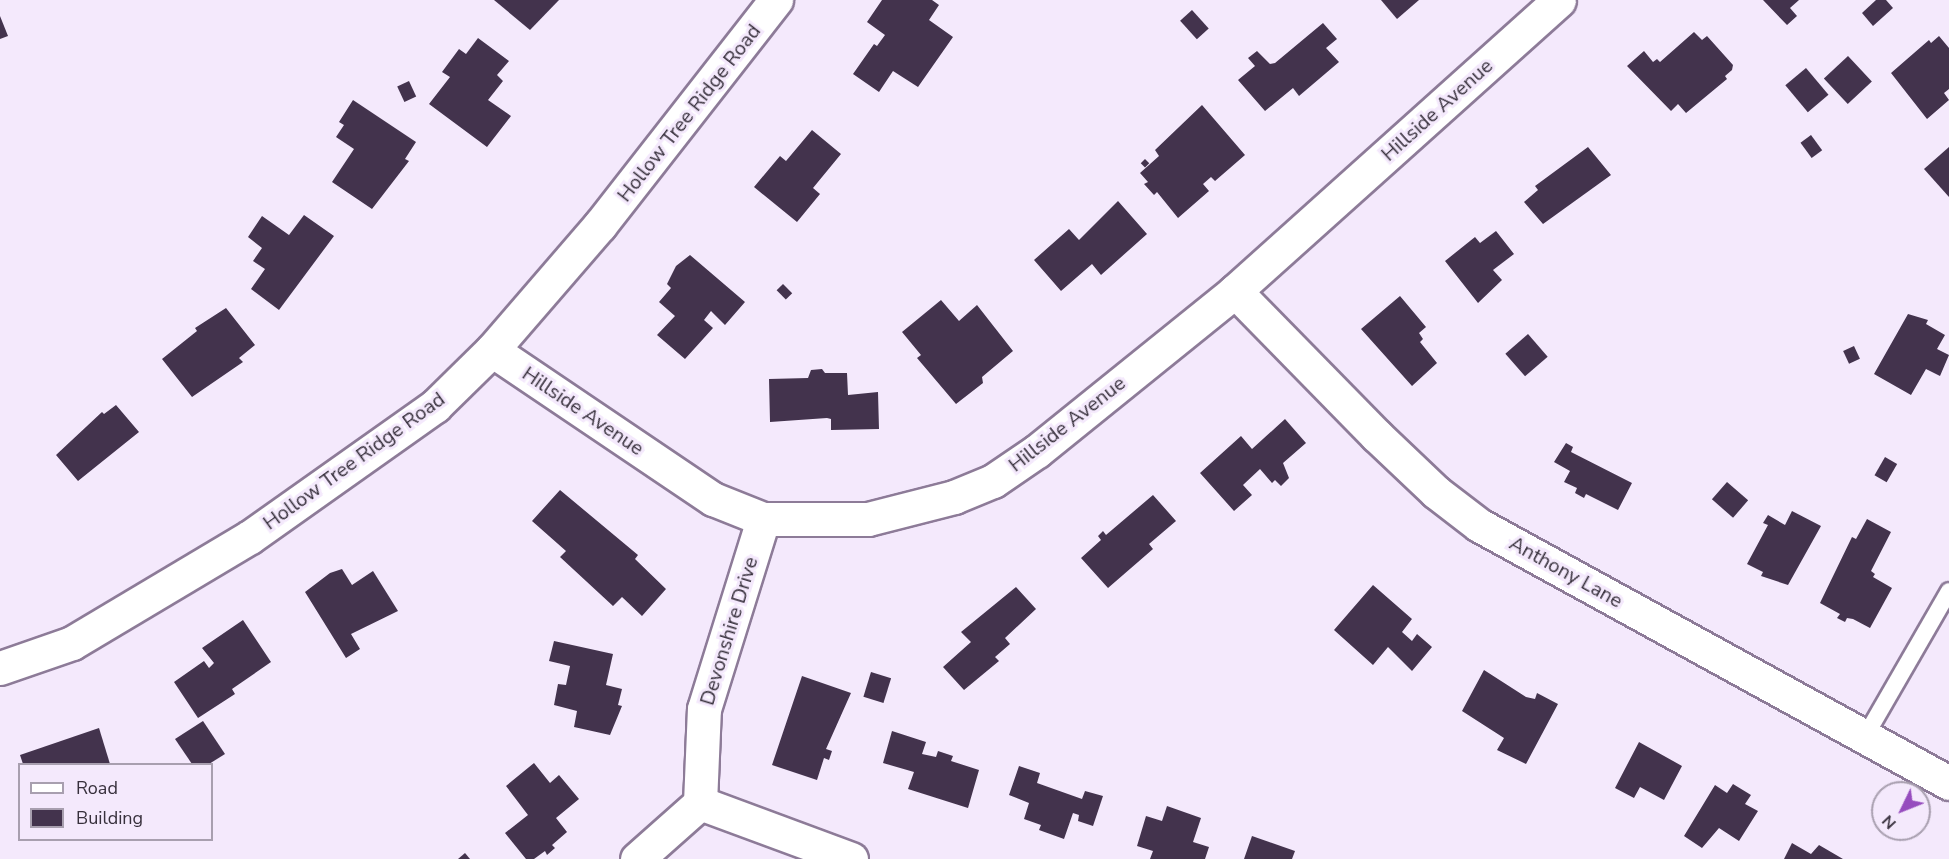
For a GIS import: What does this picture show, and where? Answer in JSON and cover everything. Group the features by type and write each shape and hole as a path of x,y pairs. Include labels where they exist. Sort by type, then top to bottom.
{"street":[{"name":"Hollow Tree Ridge Road","path":"0,668 72,643 250,537 435,406 492,350 608,216 776,0"},
{"name":"Hillside Avenue","path":"492,350 713,499 763,519 868,519 912,510 993,481 1037,451 1235,291 1559,0"},
{"name":"Anthony Lane","path":"1235,291 1384,443 1436,492 1479,525 1866,735 1949,783"},
{"name":"Devonshire Drive","path":"700,803 704,709 763,519"},
{"path":"637,859 700,803 851,859"}],"lane":[{"path":"1866,735 1949,591"}],"building":[{"path":"494,0 559,0 530,30"},
{"path":"882,0 932,0 939,5 929,20 953,37 918,87 893,71 879,92 853,74 874,44 877,46 885,35 867,22"},
{"path":"1381,0 1419,0 1397,19"},
{"path":"1763,0 1799,0 1790,8 1797,16 1787,25"},
{"path":"1876,0 1886,0 1893,8 1873,26 1862,13"},
{"path":"1192,10 1209,29 1197,39 1180,21"},
{"path":"0,16 8,36 0,39"},
{"path":"1323,23 1337,39 1326,48 1339,62 1299,96 1293,88 1265,111 1238,80 1255,66 1248,58 1257,51 1270,64 1275,63"},
{"path":"1694,32 1702,40 1707,36 1733,65 1732,70 1725,76 1727,79 1686,113 1678,104 1671,111 1627,66 1644,51 1653,62 1657,59 1660,62"},
{"path":"1939,36 1949,48 1949,89 1944,93 1949,100 1927,119 1891,73 1929,40 1931,43"},
{"path":"478,38 509,61 497,75 503,81 488,100 511,116 487,147 429,104 450,77 442,72 459,49 466,54"},
{"path":"1848,56 1872,82 1848,104 1824,79"},
{"path":"1806,68 1828,95 1808,112 1785,85"},
{"path":"409,81 416,96 404,102 397,86"},
{"path":"353,100 416,142 405,159 409,161 372,209 332,182 354,149 336,137 344,125 339,122"},
{"path":"1202,105 1245,155 1215,181 1211,177 1203,184 1209,191 1178,218 1157,192 1154,195 1144,184 1148,182 1140,173 1159,156 1155,150"},
{"path":"812,130 841,154 813,188 820,194 797,222 754,187 780,156 786,161"},
{"path":"1811,135 1822,150 1812,158 1800,143"},
{"path":"1588,147 1611,175 1543,224 1524,202 1538,190 1535,186"},
{"path":"1949,147 1949,197 1924,169"},
{"path":"1145,159 1149,163 1145,167 1141,163"},
{"path":"1118,201 1147,234 1101,275 1092,264 1061,291 1034,260 1069,229 1079,240"},
{"path":"304,215 334,236 279,310 251,289 265,269 253,261 262,248 248,237 262,216 289,235"},
{"path":"1496,231 1514,254 1493,270 1502,280 1478,303 1445,261 1475,237 1480,243"},
{"path":"690,255 745,302 725,325 711,311 704,320 713,328 685,359 657,335 675,316 659,302 671,288 667,284 676,266"},
{"path":"783,284 792,293 786,300 777,290"},
{"path":"1400,296 1426,327 1419,333 1423,339 1420,342 1437,363 1412,386 1361,329"},
{"path":"941,300 959,321 977,305 1013,351 982,377 983,383 956,404 917,358 921,355 902,332"},
{"path":"226,308 255,345 239,358 243,362 192,397 162,359 197,331 195,328"},
{"path":"1908,314 1928,320 1926,324 1945,335 1937,349 1949,355 1940,376 1926,369 1911,395 1874,374"},
{"path":"1528,334 1548,357 1525,376 1505,354"},
{"path":"1854,346 1860,359 1849,364 1843,351"},
{"path":"822,369 825,373 847,373 848,395 878,392 879,429 831,430 831,419 827,418 770,422 769,379 808,378 811,370"},
{"path":"116,405 139,432 78,481 56,455 102,412 104,414"},
{"path":"1285,419 1306,443 1283,463 1289,478 1281,486 1275,480 1272,483 1260,469 1243,485 1252,495 1234,511 1200,473 1241,436 1252,449"},
{"path":"1566,443 1573,447 1571,452 1632,483 1618,510 1586,494 1584,498 1575,493 1577,488 1564,482 1570,471 1554,462"},
{"path":"1885,457 1897,464 1887,482 1874,475"},
{"path":"1727,482 1748,500 1733,518 1712,499"},
{"path":"560,490 638,555 635,559 666,589 642,616 622,597 613,606 560,557 566,551 532,521"},
{"path":"1153,495 1176,521 1149,544 1153,549 1108,588 1081,558 1101,540 1098,536 1103,531 1106,535"},
{"path":"1792,511 1821,526 1788,585 1761,576 1763,572 1747,564 1768,525 1763,523 1768,515 1785,525"},
{"path":"1867,519 1891,532 1871,571 1875,574 1873,577 1892,588 1870,628 1853,619 1847,618 1845,622 1837,618 1840,614 1820,603 1852,537 1856,539"},
{"path":"342,569 352,585 373,571 398,611 351,634 360,649 346,658 305,592 330,573"},
{"path":"1373,585 1412,619 1402,632 1412,641 1417,634 1432,647 1412,671 1388,647 1373,665 1334,630"},
{"path":"1016,587 1036,609 1005,638 1010,644 995,657 999,661 964,690 943,667 971,642 961,632"},
{"path":"243,620 271,662 232,689 235,694 198,718 174,682 204,661 209,668 214,663 202,648"},
{"path":"554,641 613,654 606,685 622,689 618,705 622,706 610,735 574,727 577,711 554,705 558,684 566,685 570,666 549,661"},
{"path":"1484,670 1526,697 1535,699 1537,693 1558,704 1526,764 1497,750 1504,738 1462,711"},
{"path":"871,672 891,678 883,703 863,697"},
{"path":"802,676 851,693 826,749 832,751 829,760 824,758 817,780 772,765"},
{"path":"203,721 225,754 211,763 191,763 175,739"},
{"path":"99,728 110,763 23,763 20,755"},
{"path":"892,731 926,742 922,754 936,757 938,751 953,756 951,761 979,770 968,808 908,789 914,772 883,763"},
{"path":"1639,742 1682,766 1664,800 1640,787 1634,798 1615,788"},
{"path":"534,763 550,783 559,775 579,799 556,818 567,832 552,845 555,848 547,855 545,851 534,859 526,859 505,833 528,815 506,786"},
{"path":"1019,766 1040,773 1037,783 1082,799 1085,791 1103,796 1093,826 1078,821 1079,815 1073,813 1064,839 1039,830 1041,825 1024,819 1029,803 1009,795"},
{"path":"1733,784 1751,795 1745,804 1758,811 1739,841 1719,828 1702,848 1684,836 1715,785 1727,793"},
{"path":"1167,806 1201,818 1193,842 1209,847 1205,859 1150,859 1153,851 1137,846 1146,816 1162,821"},
{"path":"1252,836 1295,851 1292,859 1244,859"},
{"path":"1792,843 1811,854 1819,845 1843,859 1784,859"},
{"path":"465,853 470,859 458,859"}]}
